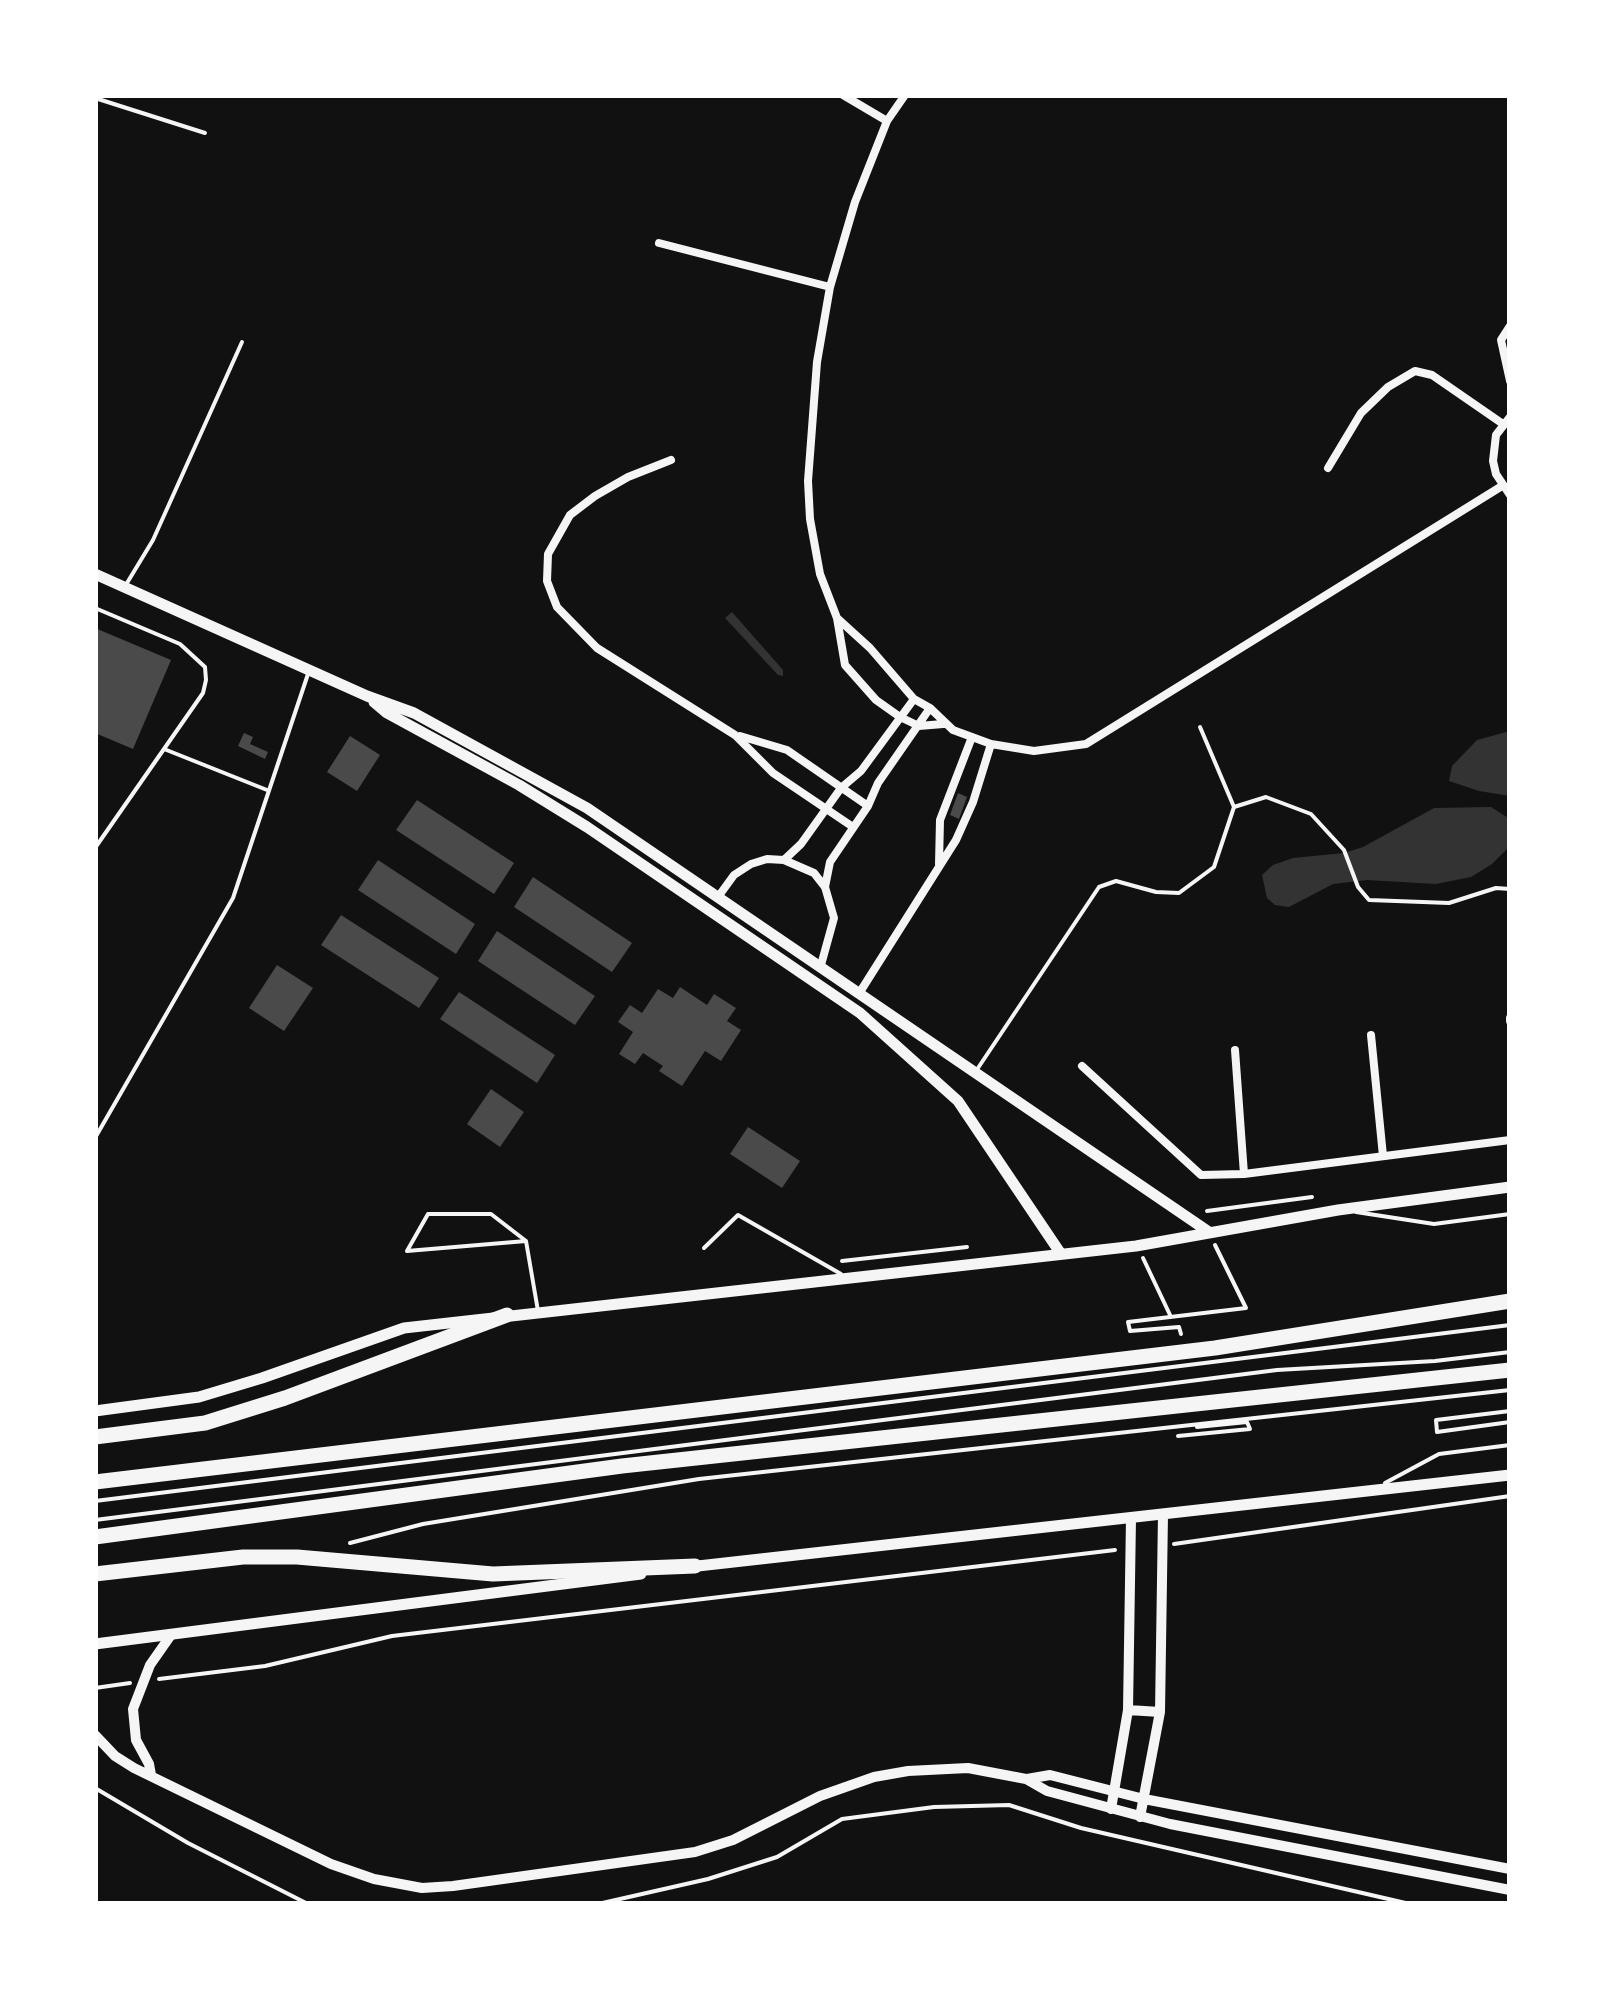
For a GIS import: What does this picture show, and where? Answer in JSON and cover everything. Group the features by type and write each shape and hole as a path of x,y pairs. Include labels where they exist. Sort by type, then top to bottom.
{"highway":[{"path":"95,1482 1214,1348 1510,1301"},
{"path":"95,1437 205,1423 285,1398 507,1314"},
{"path":"95,1536 622,1466 1510,1370"},
{"path":"95,1574 170,1564 279,1557 493,1574 695,1566"}],"main road":[{"path":"95,574 367,696 414,713 587,808 1209,1232"},
{"path":"367,696 387,713 519,785 587,828 860,1013 958,1101 1061,1254"},
{"path":"95,1411 198,1397 404,1328 1136,1246 1338,1210 1510,1187"},
{"path":"95,1644 520,1592 695,1566 1510,1475"}],"street":[{"path":"843,95 887,121"},
{"path":"905,95 887,121 855,202 830,287 818,362 808,481 820,574 837,618 845,665 876,700 900,716 919,726 942,724 992,744 1034,751 1086,744 1502,486"},
{"path":"659,243 830,287"},
{"path":"1510,326 1501,340 1510,381"},
{"path":"1328,468 1361,413 1388,386 1414,371 1432,375 1507,420 1493,448 1496,474 1510,495"},
{"path":"671,460 628,476 570,516 548,554 548,581 558,607 597,648 736,735 774,773 853,828"},
{"path":"837,618 942,724"},
{"path":"784,860 801,844 914,699"},
{"path":"825,886 830,862 868,806 878,782 930,708"},
{"path":"736,735 787,750 868,806"},
{"path":"939,864 940,820 972,737"},
{"path":"860,992 956,840 974,802 992,744"},
{"path":"718,897 734,875 750,864 784,860 814,874 825,886 834,918 821,965"},
{"path":"1371,1036 1383,1156"},
{"path":"1235,1050 1244,1174"},
{"path":"1082,1066 1201,1175 1244,1174 1510,1140"},
{"path":"1140,1817 1160,1712 1164,1514"},
{"path":"1111,1809 1128,1710 1132,1518"},
{"path":"151,1775 136,1740 133,1709 142,1681 170,1635"},
{"path":"1128,1710 1160,1712"},
{"path":"95,1734 115,1756 331,1864 374,1879 422,1888 695,1852 733,1840 820,1796 891,1774 968,1768 1026,1780 1047,1790 1140,1817 1510,1890"},
{"path":"1026,1780 1050,1775 1144,1799 1510,1869"}],"lane":[{"path":"95,98 205,133"},
{"path":"125,587 153,540 242,342"},
{"path":"95,608 180,644 204,667 203,693 95,848"},
{"path":"95,1138 233,898 309,670"},
{"path":"976,1072 1099,887 1116,880 1156,892 1178,893 1214,867 1234,806 1200,726"},
{"path":"164,749 268,791"},
{"path":"1234,806 1266,797 1310,814 1344,850 1358,887 1369,900 1449,903 1496,888 1510,889"},
{"path":"1338,1210 1434,1224 1510,1214"},
{"path":"526,1241 407,1251 428,1214 490,1214 526,1241 538,1312"},
{"path":"704,1248 738,1215 845,1276"},
{"path":"95,1501 1510,1325"},
{"path":"95,1520 1277,1370 1435,1361 1510,1352"},
{"path":"1372,1490 1439,1454 1510,1446"}],"path":[{"path":"1179,1327 1130,1332 1128,1322 1246,1308 1209,1232"},
{"path":"1136,1246 1172,1317"},
{"path":"351,1543 423,1524 699,1479 1510,1390"},
{"path":"1510,1411 1436,1420 1437,1432 1510,1422"},
{"path":"1198,1428 1214,1426 1231,1424 1247,1422 1250,1429 1178,1436 1211,1428 1227,1424 1244,1420"},
{"path":"1163,1545 1510,1496"},
{"path":"95,1688 266,1666 392,1636 1132,1548"},
{"path":"95,1788 188,1843 308,1904"},
{"path":"598,1904 708,1879 777,1857 842,1820 934,1807 1009,1805 1081,1828 1410,1904"}],"shaded area":[{"path":"732,612 783,670 783,676 725,618"},
{"path":"1510,731 1510,796 1449,781 1452,766 1477,740"},
{"path":"1491,807 1510,819 1510,846 1471,877 1436,884 1367,880 1333,884 1289,907 1275,905 1267,898 1262,875 1273,865 1363,847 1434,808"}],"building":[{"path":"95,628 171,660 133,749 95,733"},
{"path":"244,733 253,737 250,744 268,752 265,759 238,746"},
{"path":"350,736 380,755 357,791 327,772"},
{"path":"958,793 967,797 959,819 950,815"},
{"path":"417,800 514,863 494,894 396,830"},
{"path":"378,860 475,924 456,954 358,890"},
{"path":"533,877 632,943 612,972 514,907"},
{"path":"341,915 439,978 419,1008 321,945"},
{"path":"497,931 595,996 575,1025 478,961"},
{"path":"277,965 313,988 284,1031 249,1008"},
{"path":"680,987 707,1005 714,994 736,1008 727,1021 741,1030 721,1061 705,1051 682,1086 659,1071 663,1066 643,1053 635,1064 619,1054 633,1032 618,1022 630,1005 642,1013 658,989 673,998"},
{"path":"459,992 555,1055 537,1083 440,1019"},
{"path":"491,1089 524,1112 500,1147 467,1124"},
{"path":"748,1127 800,1161 782,1188 730,1154"}]}
